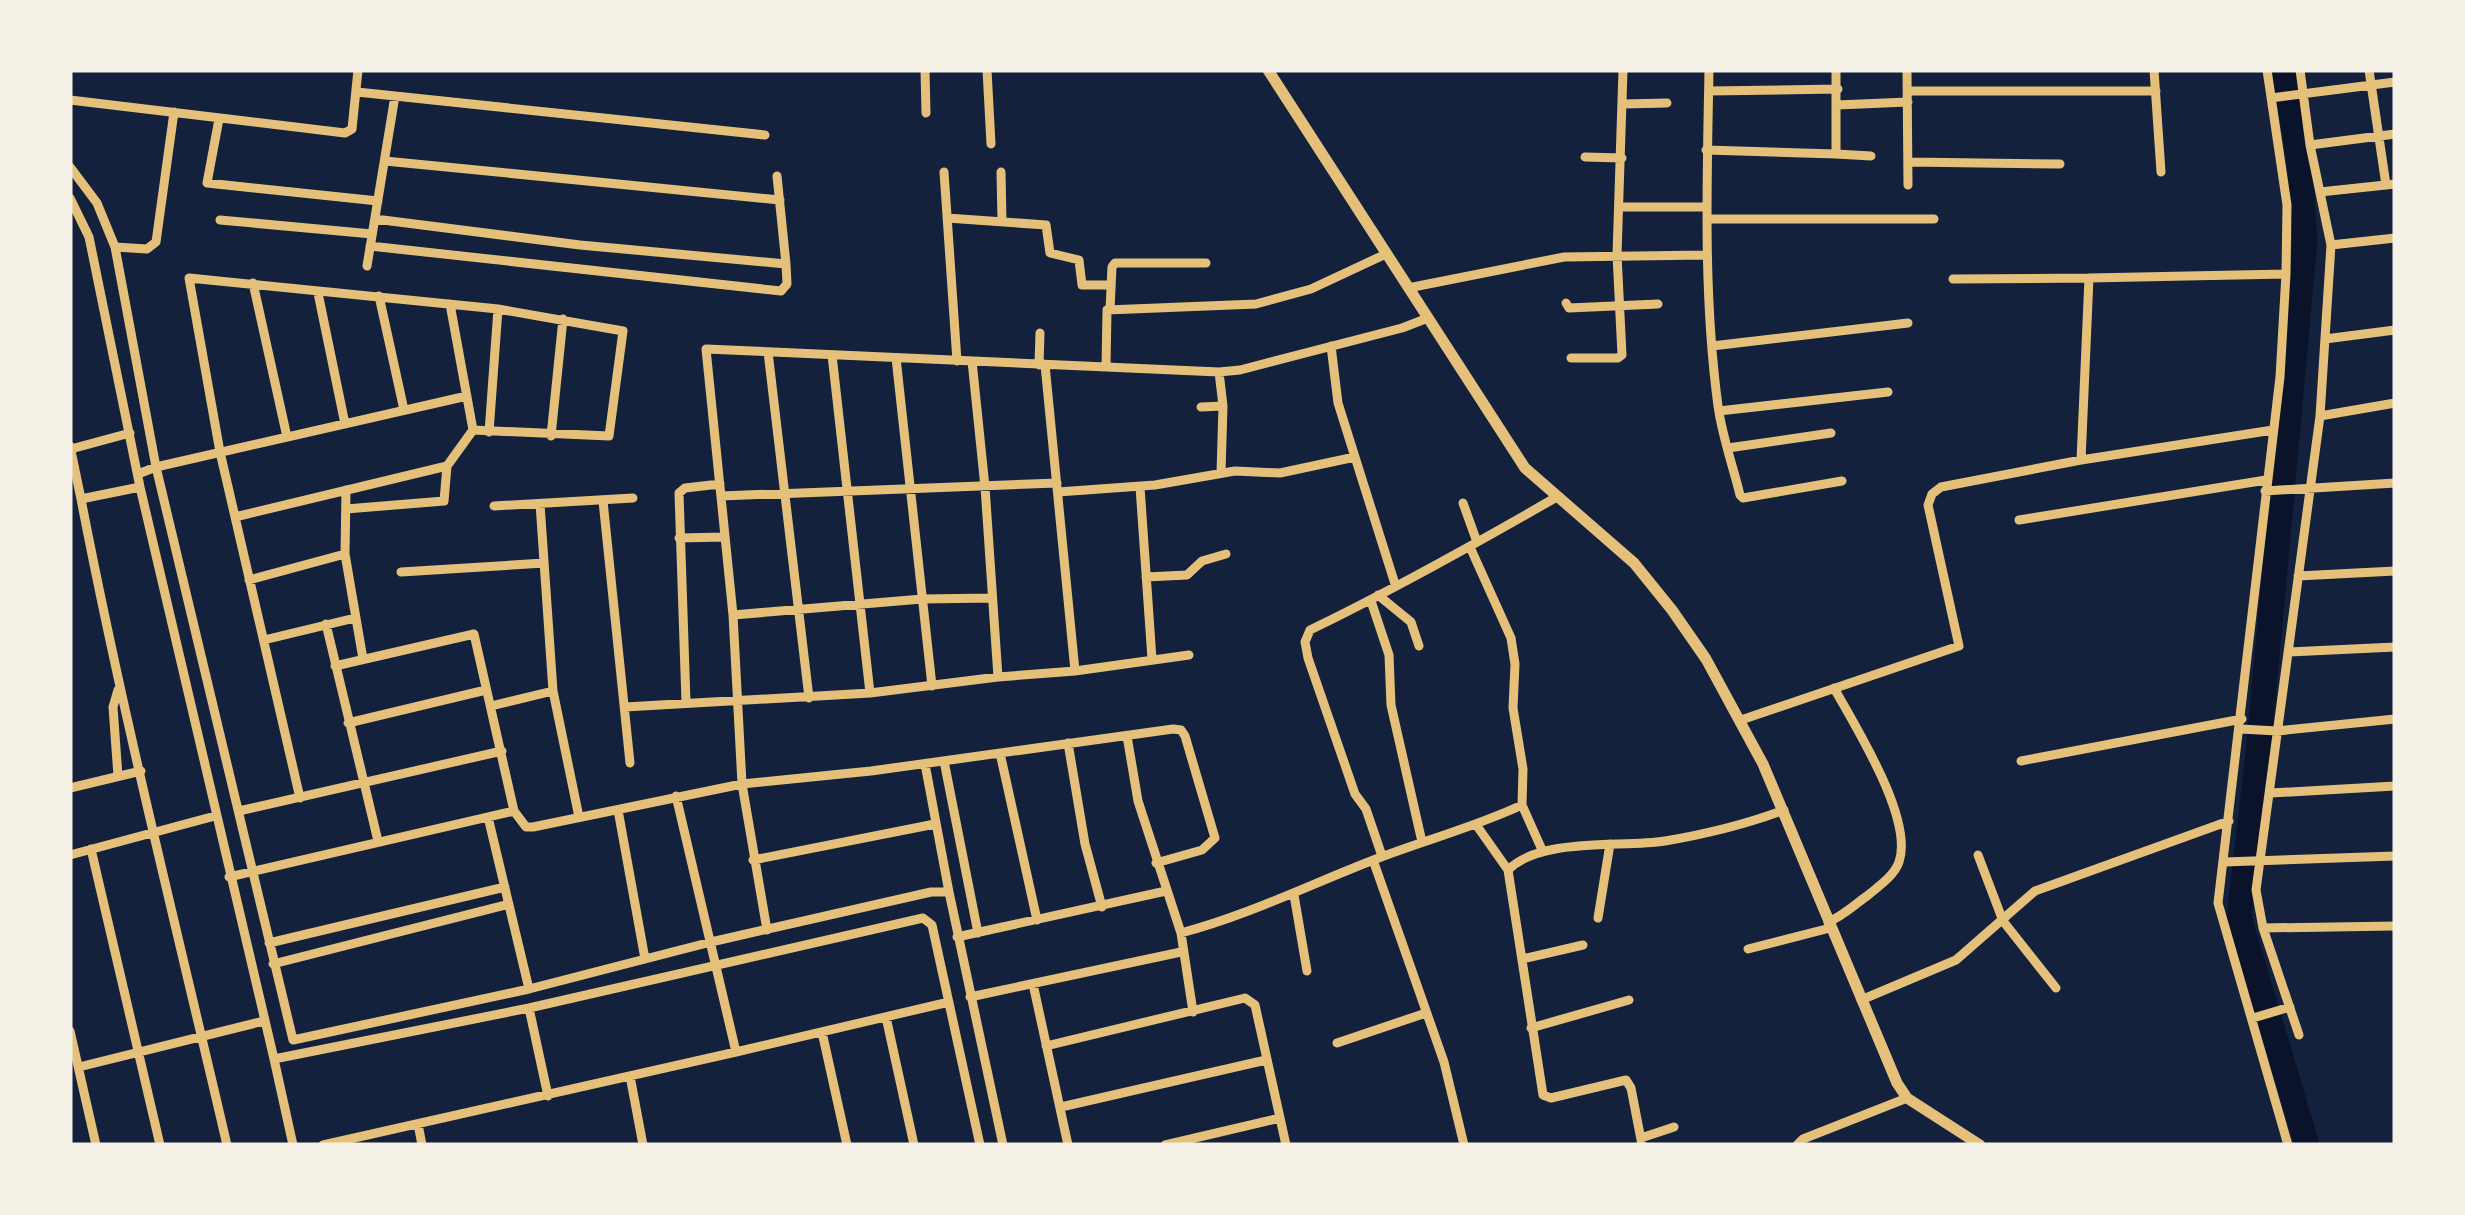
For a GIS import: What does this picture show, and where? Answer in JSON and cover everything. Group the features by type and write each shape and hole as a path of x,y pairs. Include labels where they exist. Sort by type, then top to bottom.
{"street":[{"path":"70,100 348,132 352,129 358,70"},
{"path":"925,70 926,114"},
{"path":"987,70 992,144"},
{"path":"1268,70 1525,468 1634,564 1695,643 1740,720 1784,810 1829,925 1906,1098 1980,1145"},
{"path":"1571,358 1620,357 1617,255 1624,70"},
{"path":"1709,70 1706,255 1712,346 1719,411 1742,498 1842,481"},
{"path":"1836,70 1836,154"},
{"path":"1907,70 1908,186"},
{"path":"2154,70 2161,172"},
{"path":"2266,70 2287,205 2286,274 2243,726 2228,862 2219,888 2220,914 2257,1017 2288,1145"},
{"path":"2299,1035 2286,1008 2256,890 2271,793 2273,731 2289,652 2320,416 2325,339 2330,245 2301,94 2300,70"},
{"path":"2320,192 2390,185 2378,136 2369,70"},
{"path":"2271,98 2395,82"},
{"path":"1708,90 1838,89"},
{"path":"1837,105 1908,96 2156,91"},
{"path":"356,92 765,135"},
{"path":"367,266 395,96"},
{"path":"1624,104 1668,103"},
{"path":"115,248 148,249 156,242 174,112"},
{"path":"219,119 206,183 378,200"},
{"path":"2310,145 2395,134"},
{"path":"1706,150 1870,156"},
{"path":"1585,158 1622,158"},
{"path":"385,160 780,200"},
{"path":"1909,162 2060,164"},
{"path":"70,167 97,203 115,248 156,467 290,1037 296,1040 529,989 710,942 931,892 949,892"},
{"path":"944,172 957,361"},
{"path":"1001,172 1002,222"},
{"path":"370,246 782,291 787,284 777,176"},
{"path":"70,198 89,237 140,488 293,1145"},
{"path":"1619,207 1707,206"},
{"path":"375,218 580,246 786,264"},
{"path":"947,218 1046,225 1050,252 1080,260 1084,286 1111,286"},
{"path":"1708,219 1934,219"},
{"path":"220,220 372,234"},
{"path":"2330,245 2395,238"},
{"path":"1106,367 1105,314 1110,310 1256,304 1311,289 1386,254"},
{"path":"1408,288 1564,256 1706,255"},
{"path":"1110,310 1115,263 1206,263"},
{"path":"1953,279 2286,274"},
{"path":"300,798 220,452 189,278 498,309 621,329 623,348 611,435 552,436 472,430"},
{"path":"2081,460 2088,278"},
{"path":"253,283 286,437"},
{"path":"318,292 345,424"},
{"path":"379,296 404,410"},
{"path":"1566,302 1569,308 1658,304"},
{"path":"346,510 444,502 447,466 472,430 450,304"},
{"path":"489,432 498,309"},
{"path":"768,930 742,784 734,615 706,349 1220,372 1402,328 1428,318"},
{"path":"552,436 563,319"},
{"path":"1712,346 1908,323"},
{"path":"110,330 131,324"},
{"path":"2325,339 2395,330"},
{"path":"1040,333 1075,672"},
{"path":"1331,346 1338,403 1395,584"},
{"path":"768,352 810,698"},
{"path":"832,355 870,693"},
{"path":"896,358 932,686"},
{"path":"972,362 998,677"},
{"path":"1220,372 1221,473"},
{"path":"1719,411 1888,392"},
{"path":"138,474 467,396"},
{"path":"2320,416 2395,403"},
{"path":"1201,406 1223,406"},
{"path":"1740,720 1959,646 1928,505 1932,494 1941,487 2273,430"},
{"path":"1728,448 1831,433"},
{"path":"130,434 70,447 118,688 227,1145"},
{"path":"721,496 985,486 1140,486 1221,473 1280,473 1355,457"},
{"path":"235,517 447,466"},
{"path":"2018,520 2266,487 2395,482"},
{"path":"686,702 681,490 720,484"},
{"path":"1140,486 1152,659"},
{"path":"81,499 140,488"},
{"path":"346,490 345,554 363,659"},
{"path":"494,506 633,498"},
{"path":"1464,1145 1444,1062 1366,809 1356,794 1305,642 1310,630 1556,498"},
{"path":"603,501 630,763"},
{"path":"1464,503 1474,544 1510,638 1515,664 1513,708 1523,768 1522,805 1543,852"},
{"path":"540,504 553,691 578,817"},
{"path":"680,538 725,538"},
{"path":"249,580 345,554"},
{"path":"1146,577 1186,575 1202,561 1226,554"},
{"path":"400,572 544,563"},
{"path":"2298,576 2395,572"},
{"path":"734,615 922,598 992,598"},
{"path":"1375,598 1412,622 1419,646"},
{"path":"1375,598 1389,655 1391,704 1422,842"},
{"path":"264,640 355,618"},
{"path":"326,624 378,841"},
{"path":"335,666 474,634 514,810 526,827 533,828 742,784 1181,730 1215,838 1202,850 1156,863"},
{"path":"2289,652 2395,647"},
{"path":"625,707 870,693 1075,672 1189,655"},
{"path":"118,688 114,707 118,776"},
{"path":"1748,950 1829,925 1896,869 1902,848 1891,797 1834,688"},
{"path":"348,723 486,690"},
{"path":"492,706 553,691"},
{"path":"2022,761 2243,726 2273,731 2395,719"},
{"path":"1127,736 1138,802 1181,934 1193,1012"},
{"path":"1068,743 1085,844 1102,907"},
{"path":"239,811 502,751"},
{"path":"1000,754 1037,920"},
{"path":"944,761 978,933"},
{"path":"925,764 957,937 1003,1145"},
{"path":"70,788 141,772"},
{"path":"2271,793 2395,786"},
{"path":"676,796 736,1052"},
{"path":"1181,934 1294,895 1378,858 1477,826 1522,805"},
{"path":"229,877 514,810"},
{"path":"618,810 645,959"},
{"path":"1508,870 1525,856 1543,852 1660,842 1739,827 1784,810"},
{"path":"70,855 215,816"},
{"path":"488,817 529,989"},
{"path":"1862,1000 1956,960 2036,891 2230,821"},
{"path":"753,860 935,824"},
{"path":"1477,826 1508,870 1543,1095 1551,1098 1626,1080 1641,1141 1674,1127"},
{"path":"1598,918 1610,844"},
{"path":"91,849 160,1145"},
{"path":"1978,855 2003,921 2056,988"},
{"path":"2228,862 2395,856"},
{"path":"269,943 505,888"},
{"path":"957,937 1166,891"},
{"path":"1294,895 1307,971"},
{"path":"274,964 508,904"},
{"path":"274,1059 529,1008 923,918 932,925 980,1144 966,1145"},
{"path":"2263,928 2395,926"},
{"path":"1522,958 1583,944"},
{"path":"970,998 1182,952"},
{"path":"1033,984 1068,1145"},
{"path":"1046,1046 1245,998 1251,1000 1286,1145"},
{"path":"1531,1028 1629,1000"},
{"path":"324,1145 948,1002"},
{"path":"529,1008 548,1096"},
{"path":"2257,1017 2286,1008"},
{"path":"1338,1043 1426,1013"},
{"path":"886,1017 914,1145"},
{"path":"79,1067 264,1021"},
{"path":"70,1031 96,1145"},
{"path":"822,1032 847,1145"},
{"path":"1061,1106 1266,1060"},
{"path":"630,1076 643,1145"},
{"path":"1797,1145 1803,1139 1906,1098"},
{"path":"1165,1145 1280,1118"},
{"path":"418,1124 422,1145"}],"waterway":[{"path":"2284,70 2299,159 2305,240 2259,744 2239,917 2307,1145"}]}
